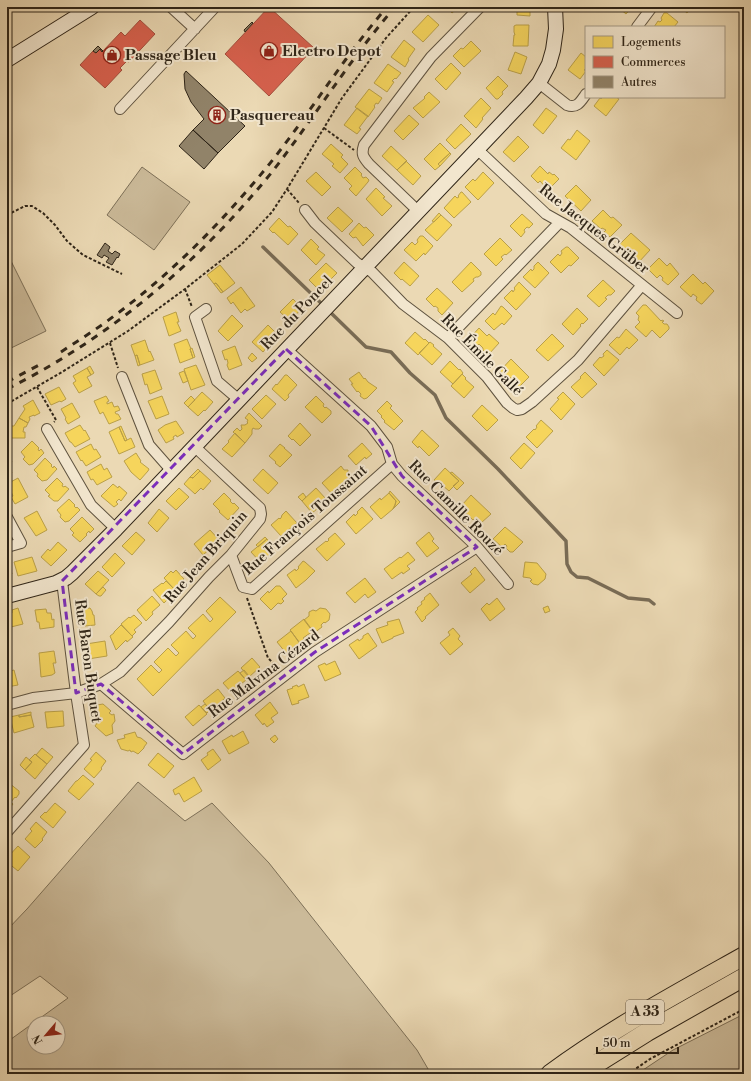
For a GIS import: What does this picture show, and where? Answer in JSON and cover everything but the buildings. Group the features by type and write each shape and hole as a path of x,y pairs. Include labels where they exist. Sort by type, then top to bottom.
{"highway":[{"name":"A 33","path":"550,1074 576,1055 628,1022 744,956"},
{"name":"A 33","path":"580,1074 647,1032 744,977"}],"street":[{"path":"8,60 92,7"},
{"path":"171,7 195,29"},
{"path":"120,109 215,7"},
{"path":"418,211 369,164 364,158 362,152 364,146 431,57 480,7"},
{"name":"Rue du Poncel","path":"7,596 62,581 72,573 116,529 539,83 549,64 553,50 556,29 555,7"},
{"path":"638,26 652,7"},
{"path":"539,83 567,105 575,106 585,95"},
{"name":"Rue Jacques Grüber","path":"477,149 546,214 571,228 677,313"},
{"name":"Rue Émile Gallé","path":"305,210 315,223 357,263 372,272 404,304 448,338 487,378 507,403 517,410 522,409 537,398 578,360 642,285"},
{"path":"448,338 560,222"},
{"path":"206,310 195,317 217,381 238,399"},
{"name":"Rue Camille Rouzé","path":"286,349 371,426 387,447 392,464 402,476 477,547 508,584"},
{"path":"122,377 149,445 171,470"},
{"path":"46,429 91,505 116,529"},
{"name":"Rue Jean Briquin","path":"101,684 120,672 169,622 209,577 231,555 260,519 260,508 194,446"},
{"name":"Rue François Toussaint","path":"231,555 243,587 252,589 392,464"},
{"path":"7,517 21,543 7,547"},
{"name":"Rue Malvina Cézard","path":"101,684 184,754 315,652 477,547"},
{"name":"Rue Baron Buquet","path":"7,832 84,745 62,581"},
{"path":"7,705 33,698 76,693 101,684"}],"path":[{"path":"7,404 128,331 185,290 242,244 272,212 342,98 386,38 414,7"},
{"path":"324,128 355,151 362,152"},
{"path":"287,189 305,210"},
{"path":"7,216 25,206 32,206 43,213 55,224 67,240 83,255 122,274"},
{"path":"185,290 195,317"},
{"path":"110,343 122,377"},
{"path":"37,387 56,420 46,429"},
{"path":"243,587 268,658 278,668 282,677"},
{"path":"628,1074 650,1059 744,1009"}],"highlighted area":[{"path":"286,349 371,426 402,476 477,547 315,652 183,754 101,684 76,693 62,581"}],"shaded area":[{"path":"142,167 190,202 154,250 107,215"},
{"path":"7,253 46,331 7,350"},
{"path":"138,782 185,821 212,803 269,863 417,1050 431,1074 7,1074 7,1042 26,1028 26,1055 66,1055 66,1015 44,1015 68,998 40,976 7,998 7,930"},
{"path":"744,1014 744,1074 637,1074 673,1050"}],"waterway":[{"path":"263,247 324,306"},
{"path":"328,310 366,347 391,352 410,373 435,395 446,418 498,469 566,541 567,564 571,572 577,577 588,578 628,598 649,600 654,604"}],"railway":[{"path":"61,352 101,325 156,283 176,265 232,208 267,167 356,46 387,7"},
{"path":"7,389 45,369 82,346 117,321 151,295 215,236 272,172 347,68 395,7"},
{"path":"7,382 39,365"}],"place":[{"name":"Electro Depot","path":"269,51"},
{"name":"Passage Bleu","path":"112,55"},
{"name":"Pasquereau","path":"217,115"}]}
